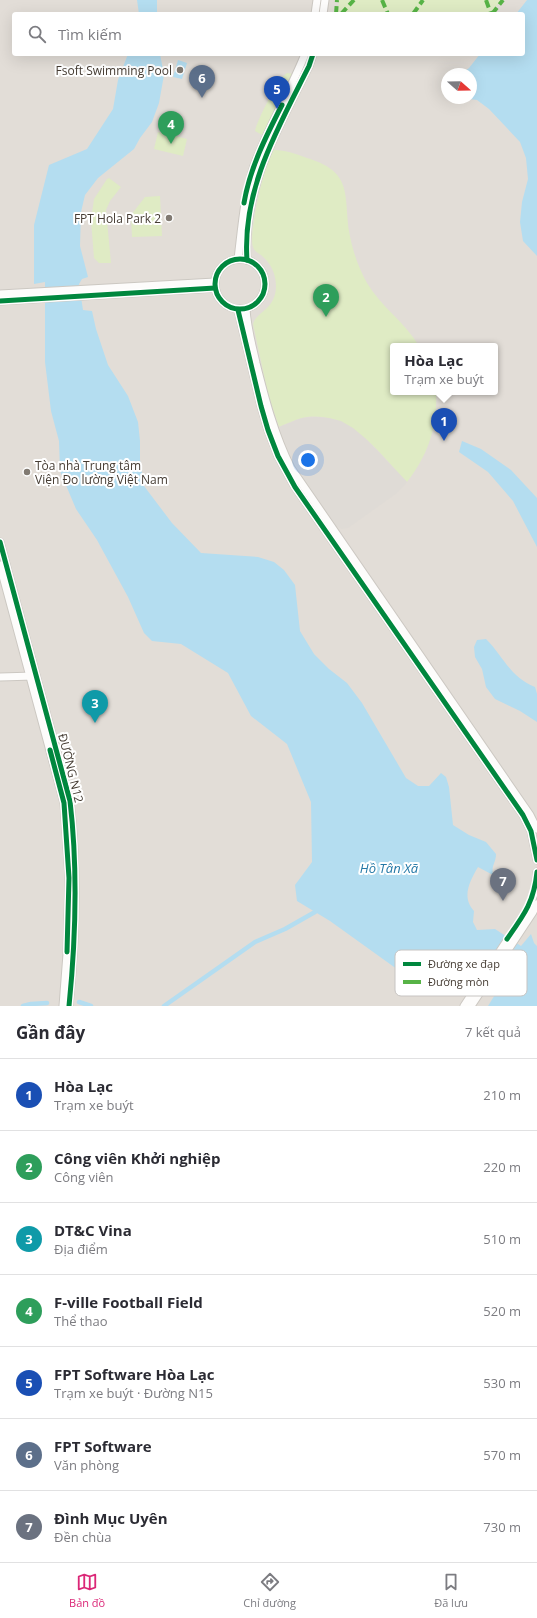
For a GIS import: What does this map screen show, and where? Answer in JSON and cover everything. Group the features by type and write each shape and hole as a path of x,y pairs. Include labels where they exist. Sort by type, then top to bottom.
{"street":[{"path":"315,12 317,0"},
{"path":"323,12 325,0"},
{"path":"238,259 245,198 254,166 265,138 295,79 304,56"},
{"path":"247,260 246,248 250,213 259,172 271,142 309,66 312,56"},
{"path":"238,259 247,260 259,268 264,275 266,284 260,300 254,306 238,310 224,304 219,298 215,285 217,274 227,263 238,259"},
{"path":"0,294 41,295 215,285"},
{"path":"0,301 41,295"},
{"path":"246,309 248,329 272,423 290,468 313,508"},
{"path":"238,310 259,399 268,430 278,456 295,487 313,508 339,544 530,815 537,829"},
{"name":"ĐƯỜNG N12","path":"0,542 64,803 69,878 67,954 63,1006"},
{"path":"339,544 523,815 531,831 537,860"},
{"name":"ĐƯỜNG N12","path":"0,565 68,790 74,834 76,919 70,1006"},
{"path":"0,677 34,676"},
{"path":"504,950 536,891 537,872"},
{"path":"510,941 534,912 537,904"},
{"path":"464,1006 472,996"},
{"path":"472,1006 477,996"}],"shaded area":[{"path":"0,0 537,0 537,1006 0,1006"},
{"path":"316,417 341,421 353,428 366,439 407,482 397,493 348,528 342,529 334,525 304,481 288,450 279,427 302,418"}],"green space":[{"path":"339,0 501,0 492,12 338,12"},
{"path":"287,73 293,74 262,135 255,131 256,126 268,100 283,76"},
{"path":"158,132 187,139 183,156 154,149"},
{"path":"274,150 291,152 322,164 332,170 339,177 345,194 352,244 364,277 379,300 407,329 417,343 390,343 390,395 436,395 435,417 430,440 421,461 407,482 374,446 362,435 348,426 334,420 319,417 302,418 279,427 268,394 253,324 258,316 273,301 276,287 272,269 265,258 254,250 252,240 258,197 270,157"},
{"path":"109,178 121,187 110,201 106,210 111,263 99,263 94,258 91,220 94,199"},
{"path":"160,196 162,236 132,237 131,215 145,197"}],"water":[{"path":"137,0 157,0 157,12 139,12"},
{"path":"527,0 537,0 537,256 523,241 520,222 522,202 528,179 526,158 520,142 489,109 477,100 477,68 469,68 478,56 525,56 525,12 518,12"},
{"name":"Hồ Tân Xã","path":"127,56 160,56 164,75 159,103 152,122 134,149 98,178 85,195 81,212 80,246 88,277 82,279 79,284 83,310 92,311 96,329 108,365 128,396 138,422 140,460 144,486 172,523 201,553 258,557 274,562 284,570 295,585 300,631 314,654 329,669 347,683 362,703 406,778 418,786 429,786 441,773 446,777 449,787 453,825 469,835 486,842 496,854 493,875 478,867 470,883 467,895 470,906 474,911 473,922 477,930 495,929 521,946 531,934 534,943 537,946 537,1006 488,1006 494,996 527,996 527,950 395,950 395,968 330,921 297,901 295,885 312,862 311,802 287,744 251,716 228,673 181,644 152,641 144,633 128,597 97,540 76,509 60,471 59,441 51,411 45,362 45,282 34,284 34,225 49,165 87,149 113,109 118,80"},
{"name":"Fsoft Swimming Pool","path":"178,60 187,63 182,79 173,77"},
{"path":"462,441 481,449 511,470 537,498 537,547 513,501 488,472 459,452"},
{"path":"486,639 513,672 526,683 535,687 537,694 537,722 520,711 495,699 486,687 482,669 475,657 474,647 477,640"}],"waterway":[{"path":"164,1006 255,942 285,929 315,912"},
{"path":"79,1002 91,1006"},
{"path":"23,1006 47,1003"}],"marked path":[{"path":"336,12 337,0"},
{"path":"343,12 354,0"},
{"path":"382,0 387,12"},
{"path":"414,12 423,0"},
{"path":"486,0 490,12"},
{"path":"494,12 503,0"}],"cycle path":[{"path":"247,260 247,234 250,208 256,184 274,136 309,66 312,56"},
{"path":"244,203 254,165 282,105"},
{"path":"235,259 245,259 258,266 265,279 265,284 265,289 258,302 245,309 235,309 226,305 219,298 215,289 215,279 219,270 226,263 235,259"},
{"path":"0,301 215,288"},
{"path":"238,310 261,406 278,456 295,487 523,815 531,831 537,860"},
{"path":"0,542 70,801 74,852 75,929 69,1006"},
{"path":"50,750 64,803 69,878 67,952"},
{"path":"507,939 531,900 536,883 537,872"}],"place":[{"name":"Fsoft Swimming Pool","path":"180,70"},
{"name":"FPT Software","path":"202,98"},
{"name":"FPT Software Hòa Lạc","path":"277,109"},
{"name":"F-ville Football Field","path":"171,144"},
{"name":"FPT Hola Park 2","path":"169,218"},
{"name":"Công viên Khởi nghiệp","path":"326,317"},
{"name":"Hòa Lạc","path":"444,441"},
{"name":"Tòa nhà Trung tâm Viện Đo lường Việt Nam","path":"27,472"},
{"name":"DT&C Vina","path":"95,723"},
{"name":"Đình Mục Uyên","path":"503,901"}]}
